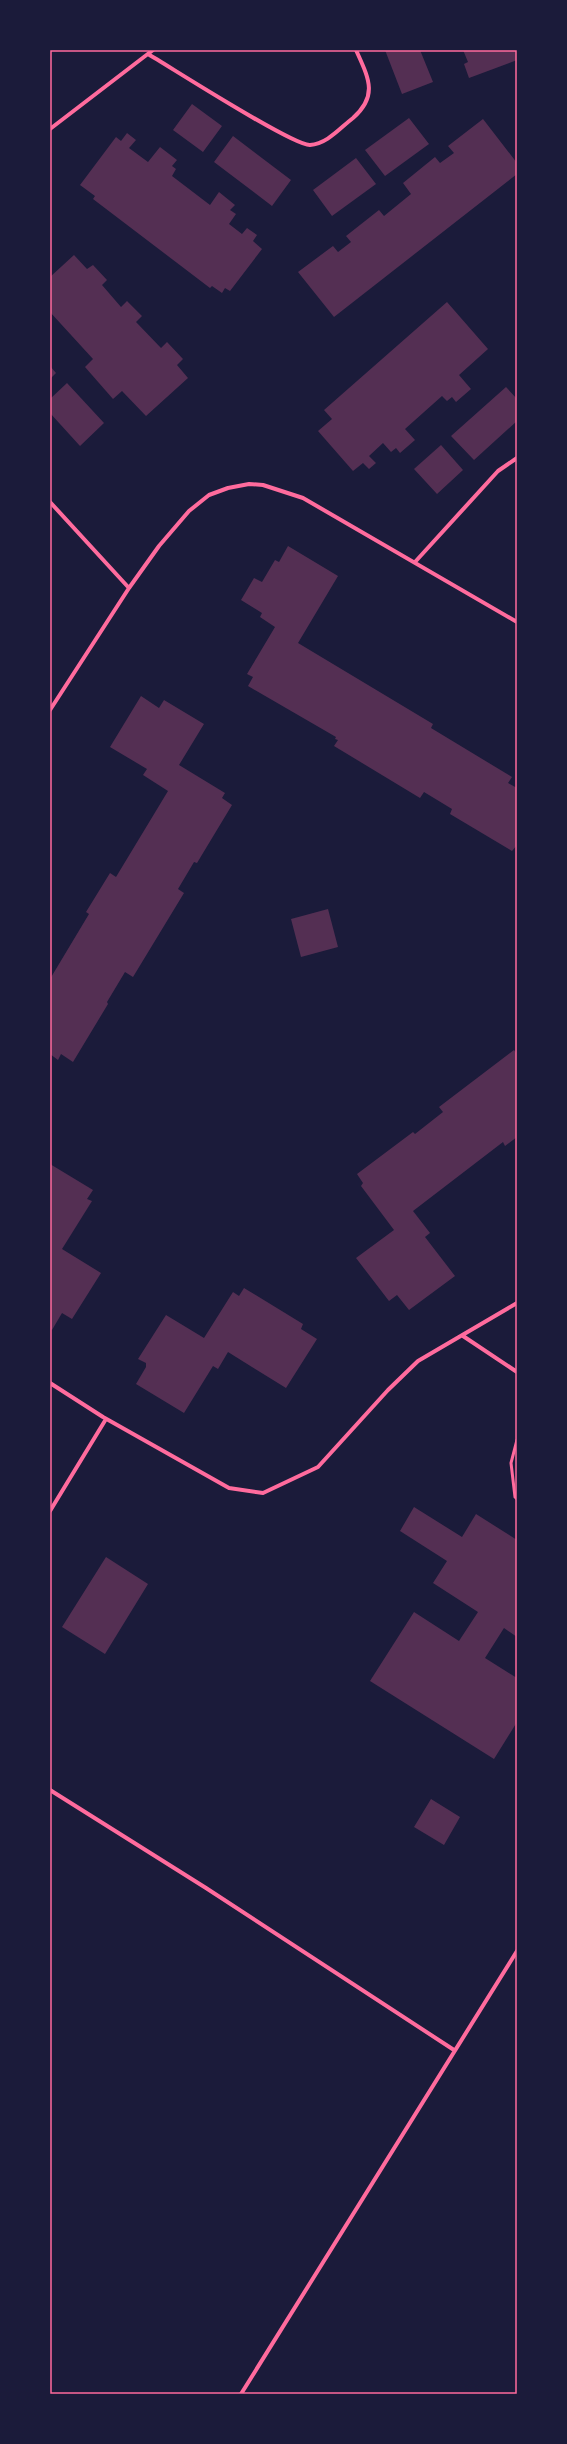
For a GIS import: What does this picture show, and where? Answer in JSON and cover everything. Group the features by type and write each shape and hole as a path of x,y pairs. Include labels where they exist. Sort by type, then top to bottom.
{"street":[{"path":"50,129 153,50"},
{"path":"148,54 301,144 309,145 326,140 361,111 368,99 368,78 356,50"},
{"path":"415,562 498,471 517,458"},
{"path":"50,710 128,588 189,511 209,495 228,488 249,484 282,489 303,498 517,622"},
{"path":"50,502 128,588"},
{"path":"50,1383 106,1419 229,1488 263,1493 318,1467 388,1390 418,1361 517,1303"},
{"path":"463,1336 517,1372"},
{"path":"50,1512 106,1419"},
{"path":"50,1790 206,1888 454,2050"},
{"path":"240,2394 517,1951"}],"lane":[{"path":"517,1440 510,1463 515,1497 517,1499"}],"building":[{"path":"385,50 420,50 433,82 402,94"},
{"path":"463,50 517,50 517,60 469,78 464,64 468,62"},
{"path":"192,104 222,126 203,152 173,130"},
{"path":"409,118 429,144 385,176 365,150"},
{"path":"483,119 517,163 517,174 334,317 298,272 333,246 338,252 351,242 346,236 379,210 384,216 411,194 403,183 435,157 440,163 454,153 448,146"},
{"path":"127,133 136,140 129,148 148,162 160,147 177,160 172,166 176,169 172,176 210,205 219,192 235,205 230,210 236,214 229,224 242,234 247,228 257,235 253,241 262,249 230,291 225,288 222,293 212,286 210,288 93,199 95,196 80,185 116,137 121,141"},
{"path":"233,136 291,180 272,206 214,162"},
{"path":"356,158 376,184 332,216 313,190"},
{"path":"74,255 87,269 93,265 107,280 102,285 121,307 127,301 142,316 136,322 161,348 167,342 183,359 177,365 188,378 146,416 122,391 113,399 85,367 93,359 50,312 50,277"},
{"path":"447,302 488,349 459,375 471,389 456,402 452,397 447,401 442,396 405,429 415,440 400,453 396,448 391,452 383,443 369,456 376,463 369,469 363,463 353,471 318,431 332,419 324,410"},
{"path":"50,366 56,373 50,379"},
{"path":"67,383 104,423 80,446 50,413 50,399"},
{"path":"506,387 517,399 517,421 474,460 451,436"},
{"path":"441,445 463,470 437,494 414,469"},
{"path":"288,546 338,576 298,643 433,724 431,728 512,777 508,783 517,788 517,845 512,851 450,814 452,809 424,792 420,798 334,746 338,740 335,739 336,737 248,686 253,677 247,674 275,627 260,617 262,613 241,600 254,578 262,582 275,560 279,562"},
{"path":"141,696 159,708 164,700 204,724 179,765 225,793 222,798 232,805 197,863 194,862 178,889 184,893 133,977 125,972 107,1002 108,1004 73,1062 61,1054 58,1060 50,1054 50,979 89,914 86,912 110,873 116,877 168,791 143,775 147,769 110,747"},
{"path":"328,909 338,947 301,957 291,919"},
{"path":"514,1050 517,1054 517,1137 505,1146 503,1142 413,1211 430,1233 425,1237 455,1276 409,1310 397,1295 389,1301 356,1258 394,1230 361,1186 363,1183 357,1174 413,1132 415,1134 443,1112 439,1107"},
{"path":"50,1164 93,1190 87,1199 92,1201 62,1249 101,1273 72,1319 62,1313 52,1330 50,1328"},
{"path":"244,1288 303,1324 301,1329 317,1339 286,1388 228,1352 218,1369 213,1366 184,1413 136,1384 146,1367 146,1363 138,1359 166,1315 204,1338 233,1292 239,1296"},
{"path":"414,1507 462,1537 476,1514 517,1540 517,1637 504,1628 485,1658 517,1678 517,1722 494,1759 370,1681 414,1612 459,1641 478,1612 433,1583 447,1561 400,1531"},
{"path":"106,1557 148,1584 105,1654 62,1627"},
{"path":"431,1799 460,1817 444,1845 414,1827"}]}
